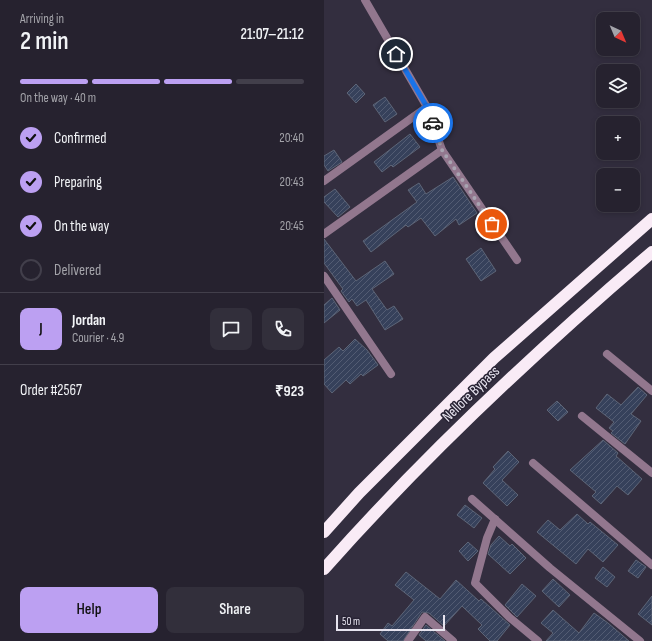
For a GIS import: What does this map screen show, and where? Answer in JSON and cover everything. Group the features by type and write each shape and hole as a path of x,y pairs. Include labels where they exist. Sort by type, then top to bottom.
{"highway":[{"name":"Nellore Bypass","path":"324,532 359,493 494,358 652,219"},
{"name":"Nellore Bypass","path":"324,570 379,507 509,379 652,252"}],"street":[{"path":"364,0 427,107 442,150 517,260"},
{"path":"324,181 427,107"},
{"path":"324,234 442,150"},
{"path":"324,276 392,374"},
{"path":"607,354 652,391"},
{"path":"582,416 652,473"},
{"path":"533,463 652,565"},
{"path":"472,498 550,568 640,641"},
{"path":"495,519 484,544 475,583 509,617 538,641"},
{"path":"408,641 425,617 453,641"}],"building":[{"path":"356,84 365,94 356,103 347,93"},
{"path":"385,97 397,114 385,122 373,105"},
{"path":"410,134 420,147 393,167 391,165 382,172 374,162"},
{"path":"334,150 342,162 328,171 324,165 324,156"},
{"path":"453,177 477,213 459,225 456,219 435,236 421,218 408,227 406,225 371,252 363,241 417,202 408,190 419,183 426,194"},
{"path":"335,189 350,207 338,217 324,202 324,197"},
{"path":"324,239 356,281 385,261 394,274 372,289 387,310 394,306 403,319 385,330 366,300 357,306 352,299 349,302 341,291 343,289 324,263"},
{"path":"481,248 496,271 481,281 466,259"},
{"path":"332,298 340,310 324,323 324,305"},
{"path":"355,339 367,350 378,365 363,376 361,374 350,384 346,380 332,393 324,384 324,360 339,347 343,351"},
{"path":"638,387 647,395 631,414 641,421 625,444 611,433 613,431 609,428 614,422 596,408 607,394 621,405"},
{"path":"557,401 568,412 558,421 547,410"},
{"path":"603,440 618,453 616,456 642,479 628,495 617,486 601,504 592,496 596,492 570,470"},
{"path":"508,451 519,462 502,480 518,495 507,506 483,483 495,469 493,467"},
{"path":"465,505 482,518 474,528 457,515"},
{"path":"577,514 588,524 590,522 618,545 603,562 588,549 576,564 537,532 548,520 560,530"},
{"path":"499,536 510,546 512,544 526,558 510,574 488,554 491,545"},
{"path":"468,542 478,551 468,561 459,551"},
{"path":"636,560 646,567 638,578 628,571"},
{"path":"603,567 615,577 607,587 595,578"},
{"path":"406,572 440,599 456,580 479,601 481,599 510,625 497,641 490,641 478,629 482,625 462,606 444,626 429,613 422,612 403,641 388,641 380,634 388,623 392,626 414,600 395,585"},
{"path":"553,579 570,595 559,607 542,591"},
{"path":"522,584 536,596 517,617 505,605"},
{"path":"652,596 652,625 638,614"},
{"path":"553,610 579,633 594,613 629,641 546,641 553,633 541,623"},
{"path":"426,625 445,641 426,641 419,635"}],"way so far":[{"path":"433,123 442,150 492,224"}],"route":[{"path":"396,54 427,107 433,123"}]}
